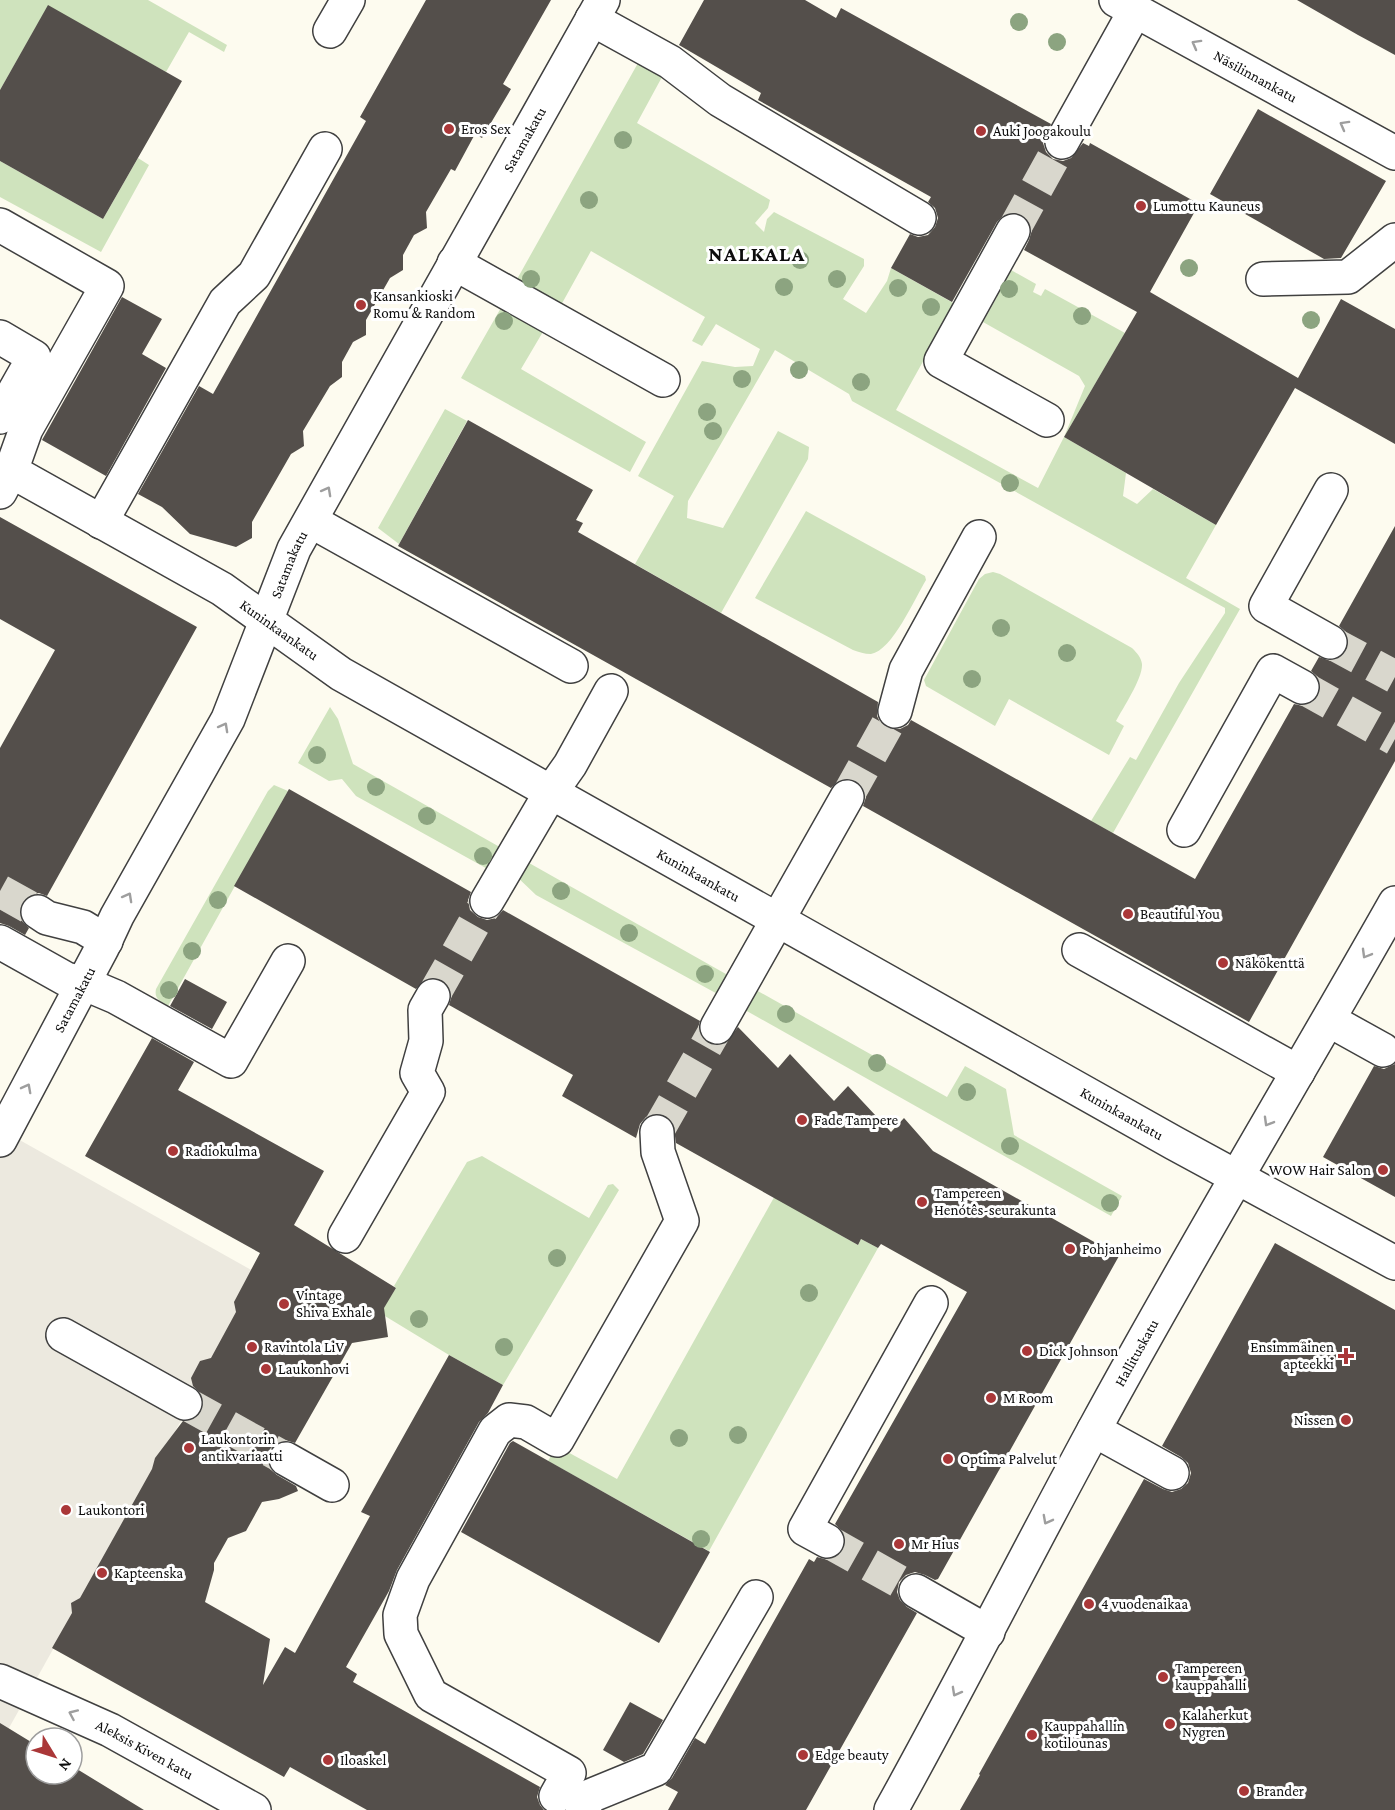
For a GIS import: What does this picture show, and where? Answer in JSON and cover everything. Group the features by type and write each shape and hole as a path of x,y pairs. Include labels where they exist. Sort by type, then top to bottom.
{"street":[{"path":"330,31 348,0"},
{"path":"1062,142 1125,5"},
{"name":"Näsilinnankatu","path":"1125,5 1391,141"},
{"path":"597,9 720,100 919,218"},
{"name":"Satamakatu","path":"0,1140 106,941 117,916 228,719 294,549 597,9"},
{"path":"101,522 225,302 254,275 325,148"},
{"path":"0,225 107,286 4,471"},
{"path":"1013,231 941,361 1047,420"},
{"path":"1263,279 1348,277 1395,240"},
{"path":"454,263 663,380"},
{"path":"0,337 34,357 0,417"},
{"name":"Kuninkaankatu","path":"4,471 222,589 341,674 777,920 1395,1263"},
{"path":"1330,642 1266,606 1331,490"},
{"path":"310,521 571,666"},
{"path":"895,711 906,670 979,537"},
{"path":"1184,830 1273,671 1302,687"},
{"path":"487,901 550,792 570,765 611,691"},
{"path":"717,1027 847,796"},
{"name":"Hallituskatu","path":"891,1810 1094,1430 1237,1176 1395,903"},
{"path":"38,912 47,918 83,927 106,941"},
{"path":"0,942 66,979 116,997 231,1061 288,961"},
{"path":"1079,950 1298,1072"},
{"path":"345,1236 428,1092 417,1073 426,1041 425,1010 433,996"},
{"path":"1329,1020 1383,1050"},
{"path":"657,1132 658,1152 682,1221 557,1440 526,1422 509,1420 495,1431 413,1579 400,1615 401,1634 431,1695 569,1773 569,1803 656,1769 756,1597"},
{"path":"826,1541 805,1529 931,1303"},
{"path":"63,1335 185,1403"},
{"path":"1094,1430 1172,1473"},
{"path":"286,1459 332,1485"},
{"path":"916,1591 988,1632"},
{"name":"Aleksis Kiven katu","path":"0,1681 110,1730 254,1810"}],"green space":[{"path":"0,0 148,0 227,45 224,52 189,32 166,72 48,6 0,90"},
{"path":"638,63 662,77 637,123 770,200 768,208 755,223 764,232 767,219 774,212 864,259 864,266 843,299 866,313 887,281 891,268 955,304 896,410 1038,488 1064,437 1126,473 1123,496 1137,504 1153,489 1216,525 1186,578 1240,609 1113,833 1091,821 1130,757 1136,760 1179,683 1225,613 1225,608 852,401 849,394 775,350 688,501 687,518 723,528 778,431 809,447 808,459 721,613 635,564 674,496 638,476 702,361 735,367 753,366 760,349 716,324 702,346 692,341 705,317 591,251 560,307 516,281"},
{"path":"138,158 149,165 101,252 0,197 0,161 103,219"},
{"path":"1004,266 1036,284 1033,292 1041,296 1045,289 1125,333 1064,437 1085,386 1079,376 983,322 997,297 989,291"},
{"path":"502,306 544,330 521,369 646,442 630,472 461,378"},
{"path":"445,409 467,421 399,544 378,528"},
{"path":"806,511 925,576 926,580 902,623 879,651 871,654 853,650 755,598"},
{"path":"993,572 1132,648 1141,659 1141,670 1136,685 1116,721 1124,726 1109,755 1009,699 995,726 926,686 924,680 979,579"},
{"path":"330,707 338,719 353,764 505,850 493,872 356,796 342,779 329,781 298,763"},
{"path":"274,785 288,791 168,1006 157,997 156,989 268,791"},
{"path":"522,859 733,978 723,997 536,895 514,874"},
{"path":"756,990 947,1097 965,1066 1006,1089 1014,1135 1122,1196 1111,1216 745,1010"},
{"path":"482,1156 589,1218 608,1185 613,1184 619,1190 503,1385 380,1313 467,1162"},
{"path":"777,1192 858,1245 861,1239 878,1248 709,1551 548,1461 552,1454 564,1450 617,1479"}],"shaded area":[{"name":"Laukontori","path":"0,1129 262,1276 0,1744"}],"building":[{"path":"426,0 551,0 503,84 511,89 482,138 475,134 455,171 451,169 426,212 427,228 414,235 403,255 403,270 390,278 366,320 366,335 353,342 342,362 342,377 330,386 303,431 304,446 291,454 252,522 252,538 236,547 190,534 162,507 138,494 199,386 213,394 366,121 360,117"},
{"path":"704,0 805,0 836,18 841,8 1051,124 1043,143 1046,152 1053,159 1063,161 1071,158 1083,143 1089,146 1090,143 1199,204 1150,292 1298,378 1341,299 1395,329 1395,444 1295,388 1216,525 1064,437 1137,312 1024,250 1032,230 1029,221 1022,214 1013,212 1004,215 997,222 952,302 891,268 910,234 918,237 928,235 935,227 938,218 935,208 928,202 931,197 758,100 761,93 679,45"},
{"path":"1297,0 1395,0 1395,55 1358,35"},
{"path":"48,5 182,81 103,219 0,161 0,90"},
{"path":"1258,109 1386,181 1341,258 1324,259 1210,194"},
{"path":"122,297 162,319 142,354 166,368 106,476 42,440"},
{"path":"468,420 593,490 576,520 583,523 578,532 878,702 877,716 881,724 890,729 900,729 908,725 911,720 1195,879 1294,704 1303,706 1318,697 1321,686 1318,677 1311,671 1319,657 1331,661 1346,652 1349,641 1346,632 1339,626 1395,526 1395,761 1249,1022 863,806 866,797 863,788 856,780 847,778 838,781 831,788 398,546"},
{"path":"0,517 197,627 47,896 39,893 30,895 22,902 19,910 21,920 29,928 25,935 0,923 0,748 55,650 0,619"},
{"path":"289,789 471,892 468,900 470,910 478,917 487,920 496,918 503,910 700,1021 698,1028 708,1044 717,1046 726,1043 738,1027 778,1068 790,1054 834,1101 848,1086 891,1132 904,1118 933,1151 1119,1256 938,1579 935,1580 915,1572 906,1575 899,1582 897,1592 900,1600 917,1613 806,1810 668,1810 678,1792 665,1785 672,1778 695,1738 705,1744 809,1559 814,1562 817,1557 828,1560 837,1557 843,1550 846,1541 843,1532 835,1524 967,1292 881,1244 878,1248 861,1239 858,1245 676,1143 673,1122 665,1115 655,1113 646,1117 640,1124 636,1138 562,1096 573,1075 449,1005 452,995 443,980 434,977 424,980 416,989 234,886"},
{"path":"185,979 227,1002 212,1029 170,1006"},
{"path":"152,1038 194,1062 178,1090 324,1171 294,1225 396,1288 384,1308 388,1337 352,1343 295,1443 285,1440 276,1443 270,1449 267,1459 270,1469 296,1486 298,1491 279,1499 262,1502 246,1531 228,1538 214,1563 205,1602 270,1639 263,1685 285,1647 295,1653 370,1516 361,1512 449,1355 503,1385 488,1413 479,1422 346,1667 357,1674 353,1682 540,1787 537,1797 544,1810 367,1810 290,1767 284,1777 52,1648 72,1613 71,1603 80,1598 152,1469 155,1458 183,1421 194,1419 202,1412 204,1403 201,1394 193,1386 191,1378 200,1361 211,1358 236,1312 234,1302 260,1253 85,1156"},
{"path":"1395,1064 1395,1197 1323,1157 1374,1066 1384,1069"},
{"path":"1275,1243 1395,1310 1395,1810 960,1810 1144,1479 1172,1492 1188,1483 1191,1473 1188,1463 1162,1446"},
{"path":"513,1441 710,1552 659,1643 461,1532"},
{"path":"630,1702 663,1720 643,1754 624,1762 603,1750"},
{"path":"0,1723 24,1738 24,1786 84,1786 84,1773 144,1810 0,1810"}],"tunnel":[{"path":"1013,231 1062,142"},
{"path":"1330,642 1395,677"},
{"path":"1302,687 1395,739"},
{"path":"847,797 895,711"},
{"path":"0,891 38,912"},
{"path":"433,996 487,901"},
{"path":"657,1132 717,1027"},
{"path":"185,1403 286,1459"},
{"path":"827,1541 916,1591"}],"place":[{"name":"Eros Sex","path":"449,129"},
{"name":"Auki Joogakoulu","path":"981,131"},
{"name":"Lumottu Kauneus","path":"1141,206"},
{"name":"Kansankioski Romu & Random","path":"361,305"},
{"name":"Beautiful You","path":"1128,914"},
{"name":"Näkökenttä","path":"1223,963"},
{"name":"Fade Tampere","path":"802,1120"},
{"name":"Radiokulma","path":"173,1151"},
{"name":"WOW Hair Salon","path":"1383,1170"},
{"name":"Tampereen Henótês-seurakunta","path":"922,1202"},
{"name":"Pohjanheimo","path":"1070,1249"},
{"name":"Vintage Shiva Exhale","path":"284,1304"},
{"name":"Ravintola LiV","path":"252,1347"},
{"name":"Dick Johnson","path":"1027,1351"},
{"name":"Ensimmäinen apteekki","path":"1346,1356"},
{"name":"Laukonhovi","path":"266,1369"},
{"name":"M Room","path":"991,1398"},
{"name":"Nissen","path":"1346,1420"},
{"name":"Laukontorin antikvariaatti","path":"189,1448"},
{"name":"Optima Palvelut","path":"948,1459"},
{"name":"Laukontori","path":"66,1510"},
{"name":"Mr Hius","path":"899,1544"},
{"name":"Kapteenska","path":"102,1573"},
{"name":"4 vuodenaikaa","path":"1089,1604"},
{"name":"Tampereen kauppahalli","path":"1163,1677"},
{"name":"Kalaherkut Nygren","path":"1170,1724"},
{"name":"Kauppahallin kotilounas","path":"1032,1735"},
{"name":"Edge beauty","path":"803,1755"},
{"name":"Iloaskel","path":"328,1760"},
{"name":"Brander","path":"1244,1791"}],"district":[{"name":"NALKALA","path":"757,254"}]}
